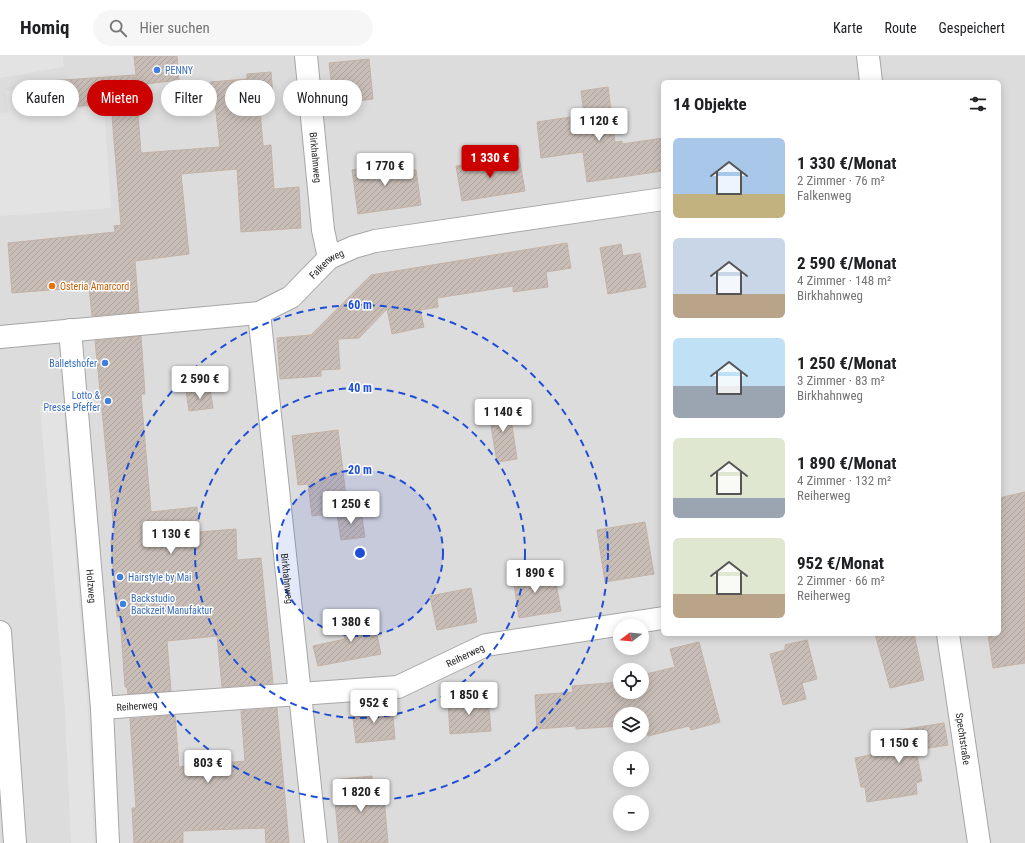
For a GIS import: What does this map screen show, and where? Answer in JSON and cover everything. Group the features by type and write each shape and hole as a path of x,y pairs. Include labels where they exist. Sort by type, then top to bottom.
{"street":[{"name":"Birkhahnweg","path":"306,56 323,230 329,258"},
{"path":"868,56 871,80"},
{"name":"Falkenweg","path":"0,337 259,313 291,297 329,258 354,247 375,241 661,199"},
{"name":"Birkhahnweg","path":"259,313 316,843"},
{"name":"Holzweg","path":"70,330 102,708 108,843"},
{"name":"Reiherweg","path":"102,708 398,687 486,645 661,618"},
{"path":"0,632 15,843"},
{"name":"Spechtstraße","path":"948,636 979,843"}],"shaded area":[{"path":"0,56 1025,56 1025,843 0,843"},
{"path":"0,56 63,56 64,67 0,78"},
{"path":"12,90 12,116 79,116 79,109 87,108 87,116 105,116 111,208 0,216 0,114 8,113 6,91"},
{"path":"63,403 88,710 94,843 71,843 65,711 40,405"}],"building":[{"name":"PENNY","path":"134,56 177,56 179,80 161,80 161,82 153,83 153,80 136,80"},
{"path":"369,59 373,99 362,100 362,80 331,80 329,63"},
{"path":"271,72 272,80 235,80 247,79 247,74"},
{"path":"135,75 135,80 87,80 87,106 79,106 79,80 62,80"},
{"path":"217,81 225,81 225,116 260,116 263,146 271,145 274,189 299,187 301,228 241,232 237,169 181,174 189,254 135,261 139,312 92,316 89,287 12,293 8,243 115,232 114,226 121,225 112,116 138,116 141,153 220,147 216,116"},
{"path":"608,87 615,142 622,141 622,144 661,138 661,171 587,182 583,152 541,158 537,122 584,115 581,91"},
{"path":"397,157 400,172 416,170 421,205 358,214 352,170 375,167 374,160"},
{"path":"519,157 525,191 462,201 456,166"},
{"path":"567,243 571,268 546,272 548,287 513,292 513,286 437,298 438,307 420,310 424,327 392,334 387,309 359,338 338,339 340,369 321,370 321,376 280,379 277,338 311,335 371,275"},
{"path":"621,244 623,256 640,253 646,287 608,294 600,248"},
{"path":"141,336 145,394 141,394 151,512 197,507 199,532 236,529 237,560 261,558 273,683 222,687 217,636 167,641 171,691 128,694 127,687 125,687 120,616 117,617 111,540 115,540 95,341"},
{"path":"210,388 213,408 189,411 186,391"},
{"path":"509,405 517,459 497,462 488,408"},
{"path":"338,430 348,512 312,516 308,484 298,485 292,436"},
{"path":"1025,492 1025,663 993,668 988,636 1001,636 1001,498"},
{"path":"361,510 365,537 341,540 337,514"},
{"path":"645,522 654,574 605,582 597,530"},
{"path":"536,566 539,580 555,577 561,611 519,618 514,584 517,584 515,570"},
{"path":"471,588 477,622 437,630 430,596"},
{"path":"373,615 381,654 318,666 313,646 345,639 341,622"},
{"path":"876,636 914,636 924,680 890,688"},
{"path":"807,640 817,679 802,683 806,699 783,705 770,654 785,650 785,645"},
{"path":"699,642 720,722 691,730 689,726 649,736 649,707 613,707 613,726 576,729 576,726 537,729 535,695 573,692 572,686 613,683 613,699 649,699 649,673 675,667 670,649"},
{"path":"488,697 491,731 450,734 448,701"},
{"path":"392,706 395,739 356,743 352,710"},
{"path":"277,708 289,843 266,843 265,828 183,831 183,843 134,843 132,808 136,808 130,719 175,715 179,767 245,761 241,711"},
{"path":"944,723 948,745 916,750 922,781 916,783 917,794 867,802 865,787 861,787 855,758 903,748 900,730"},
{"path":"372,776 374,799 384,798 388,843 339,843 335,802 344,801 341,779"}],"place":[{"name":"PENNY","path":"157,70"},
{"name":"Osteria Amarcord","path":"52,286"},
{"name":"Balletshofer","path":"105,363"},
{"name":"Lotto & Presse Pfeffer","path":"108,401"},
{"name":"Hairstyle by Mai","path":"120,577"},
{"name":"Backstudio Backzeit Manufaktur","path":"123,604"}]}
